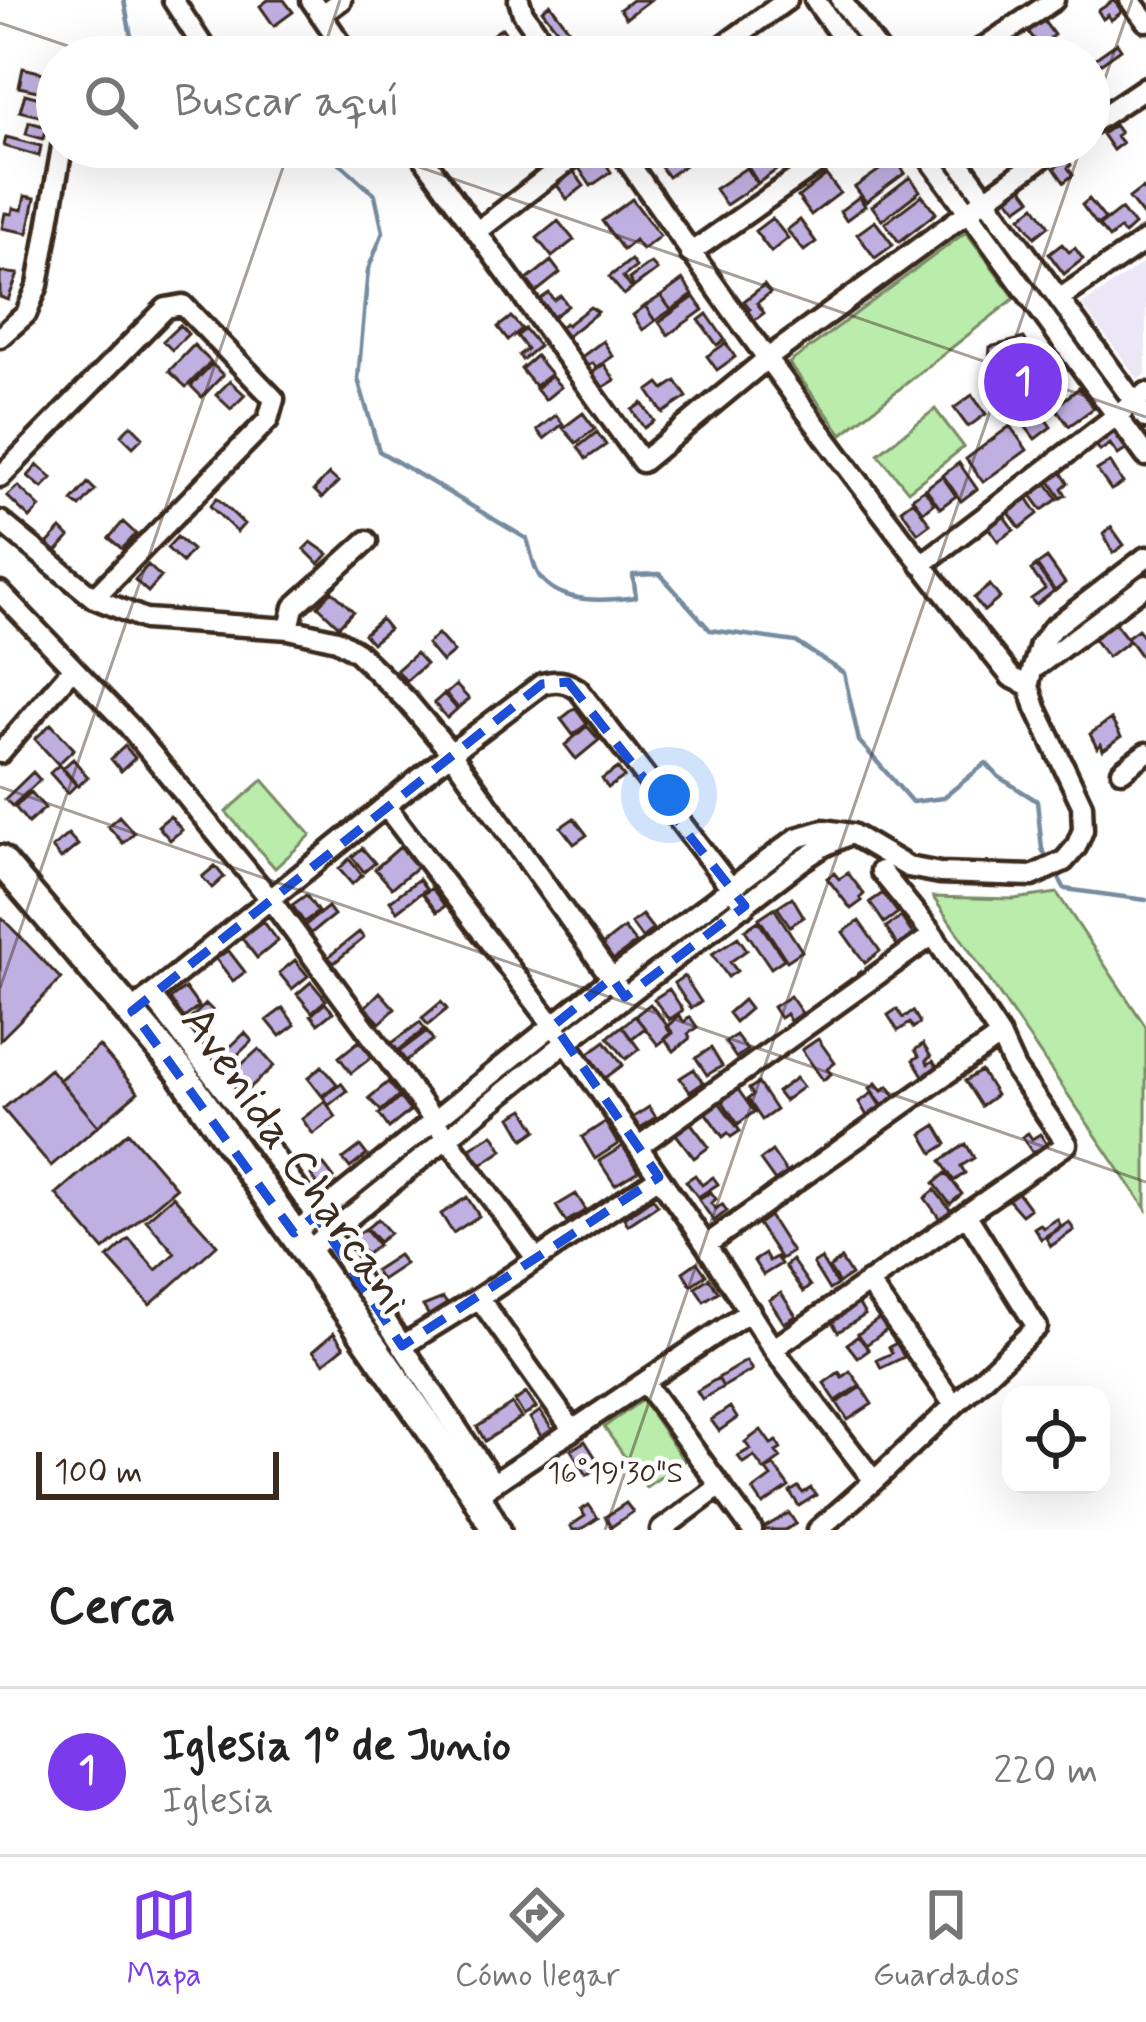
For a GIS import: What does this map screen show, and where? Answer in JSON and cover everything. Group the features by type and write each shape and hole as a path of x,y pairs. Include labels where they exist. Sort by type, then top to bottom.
{"main road":[{"name":"Avenida Charcani","path":"0,860 142,1004 180,1071 311,1233 460,1472 484,1489 496,1530"}],"street":[{"path":"173,0 196,36"},
{"path":"335,36 316,8 341,0"},
{"path":"518,0 539,36"},
{"path":"738,36 787,0"},
{"path":"815,0 841,36"},
{"path":"841,0 868,36"},
{"path":"1000,36 1054,0"},
{"path":"1130,0 1146,22"},
{"path":"1110,111 1146,87"},
{"path":"0,338 26,314 38,285 58,168"},
{"path":"432,168 642,462 768,358 1028,168"},
{"path":"478,231 559,168"},
{"path":"632,168 921,565 1011,677 1031,678 1146,585"},
{"path":"690,253 811,168"},
{"path":"936,168 1146,455"},
{"path":"921,565 1117,414 1142,404 963,168"},
{"path":"1059,299 1146,240"},
{"path":"0,477 166,308 183,305 274,399 268,420 94,598"},
{"path":"0,521 94,598 145,619 290,629 337,640 358,652 452,753 625,998"},
{"path":"290,629 294,607 367,541"},
{"path":"311,1233 434,1120 796,838 824,830 851,834 908,867 940,873 1032,876 1055,866 1076,847 1083,830 1082,805 1036,708 1031,678 1040,645 1052,629 1146,556"},
{"path":"0,592 128,724 271,899 536,1257"},
{"path":"0,753 73,668"},
{"path":"142,1004 452,753 542,684 555,680 578,688 745,906"},
{"path":"1122,771 1146,753"},
{"path":"387,808 554,1025 773,1349 874,1481"},
{"path":"311,1233 447,1138 800,862 851,834"},
{"path":"773,1349 1067,1144 1015,1070 1000,1036 933,934 881,871"},
{"path":"639,1145 933,934"},
{"path":"706,1244 1000,1036"},
{"path":"402,1346 659,1177"},
{"path":"818,1530 1037,1327 966,1214"},
{"path":"311,1233 402,1346 484,1489 750,1311"},
{"path":"868,1282 954,1405"},
{"path":"479,1298 572,1429"},
{"path":"645,1383 752,1530"},
{"path":"661,1530 719,1486"}],"highlighted area":[{"path":"568,682 745,906 625,997 612,978 554,1025 659,1177 402,1346 316,1215 294,1233 132,1011 542,684"}],"shaded area":[{"path":"1146,261 1146,374 1138,379 1082,305"}],"green space":[{"path":"966,232 1015,298 842,434 789,363"},
{"path":"935,409 964,447 908,491 878,454"},
{"path":"263,780 311,835 275,868 226,812"},
{"path":"1057,893 1146,1027 1146,1209 933,897 1014,899"},
{"path":"642,1400 684,1461 646,1487 604,1427"}],"building":[{"path":"268,0 284,0 293,12 274,26 260,6"},
{"path":"632,0 650,0 626,18 620,9"},
{"path":"1114,0 1122,12 1111,20 1108,15 1103,19 1098,11"},
{"path":"550,4 574,36 562,36 542,10"},
{"path":"1043,20 1054,35 1032,36 1028,31"},
{"path":"23,68 36,71 36,91 19,87"},
{"path":"25,94 36,97 36,115 20,111"},
{"path":"29,122 36,124 36,137 26,134"},
{"path":"1114,125 1122,143 1113,150 1110,146"},
{"path":"6,137 36,145 36,155 4,146"},
{"path":"579,168 609,168 611,172 591,186"},
{"path":"746,168 757,184 726,205 715,189"},
{"path":"749,168 779,168 758,183"},
{"path":"882,168 901,168 905,173 866,202 855,187"},
{"path":"1054,168 1068,168 1073,175 1064,182"},
{"path":"572,169 584,186 567,199 554,181"},
{"path":"826,175 840,193 811,215 798,197"},
{"path":"910,177 920,191 882,220 872,206"},
{"path":"1022,187 1031,199 1017,209 1008,198"},
{"path":"1142,188 1146,193 1144,217 1129,198"},
{"path":"922,195 936,213 899,242 885,223"},
{"path":"25,196 35,198 28,233 2,228 5,213 22,210"},
{"path":"859,197 865,206 846,220 840,211"},
{"path":"632,199 660,236 642,250 635,240 623,250 602,221"},
{"path":"1089,199 1105,219 1097,225 1082,205"},
{"path":"1035,206 1049,226 1035,237 1021,217"},
{"path":"1121,209 1134,225 1109,238 1099,226"},
{"path":"772,218 788,238 771,252 755,231"},
{"path":"800,220 816,242 804,251 787,230"},
{"path":"558,221 574,240 552,257 537,238"},
{"path":"875,221 893,245 875,258 857,234"},
{"path":"1062,244 1069,252 1075,248 1083,259 1064,274 1049,254"},
{"path":"631,260 636,267 623,277 632,289 624,295 609,277"},
{"path":"551,261 560,273 536,292 527,280"},
{"path":"651,263 657,270 634,287 629,279"},
{"path":"0,272 18,274 8,300 0,297"},
{"path":"683,280 693,295 671,310 661,296"},
{"path":"764,285 770,293 757,303 764,313 752,322 744,313 750,309 744,301"},
{"path":"549,293 554,300 561,296 568,306 553,317 546,306 541,309 536,302"},
{"path":"661,296 671,310 655,321 645,306"},
{"path":"694,297 703,310 668,335 659,322"},
{"path":"645,306 655,321 643,330 633,315"},
{"path":"590,307 598,312 565,338 558,328"},
{"path":"707,314 725,340 717,345 699,320"},
{"path":"511,317 522,329 508,340 498,327"},
{"path":"180,325 188,334 172,350 163,341"},
{"path":"525,329 539,346 522,360 519,355 527,349 517,336"},
{"path":"1024,338 1042,370 1010,396 987,388 990,347"},
{"path":"603,341 613,356 596,368 593,363 586,367 580,358"},
{"path":"726,343 735,357 717,370 707,356"},
{"path":"194,345 211,362 186,387 169,371"},
{"path":"536,356 551,374 535,386 521,369"},
{"path":"212,364 223,375 202,397 191,386"},
{"path":"604,364 615,380 602,388 592,373"},
{"path":"551,376 561,387 545,400 536,389"},
{"path":"230,381 245,395 231,409 216,395"},
{"path":"676,381 687,397 663,413 648,391 659,383 664,389"},
{"path":"1079,388 1094,408 1069,426 1055,407"},
{"path":"972,395 986,414 968,427 954,408"},
{"path":"642,403 654,421 644,428 632,410"},
{"path":"1039,410 1051,427 1035,439 1022,422"},
{"path":"583,413 595,429 576,443 563,428"},
{"path":"556,415 563,424 544,439 537,430"},
{"path":"131,425 143,437 133,447 121,435"},
{"path":"1010,426 1027,450 983,482 966,459"},
{"path":"1114,430 1127,449 1118,455 1110,444 1100,451 1095,443"},
{"path":"597,432 606,445 586,459 578,447"},
{"path":"1110,462 1123,483 1111,490 1097,470"},
{"path":"959,463 977,489 961,501 943,475"},
{"path":"38,465 52,478 42,488 28,476"},
{"path":"1061,472 1068,483 1061,498 1049,480"},
{"path":"329,474 338,482 322,498 314,490"},
{"path":"942,476 956,496 940,508 926,488"},
{"path":"1046,482 1058,499 1042,510 1030,494"},
{"path":"88,483 95,490 80,507 72,501"},
{"path":"18,486 40,507 30,518 7,496"},
{"path":"924,489 934,503 923,512 912,498"},
{"path":"1026,496 1038,514 1020,528 1007,510"},
{"path":"217,498 244,524 237,532 210,506"},
{"path":"913,500 930,524 918,533 901,509"},
{"path":"1001,512 1014,530 998,541 985,523"},
{"path":"123,522 136,534 122,549 109,538"},
{"path":"1111,527 1124,545 1113,553 1103,534"},
{"path":"61,529 69,537 56,552 47,544"},
{"path":"177,537 192,550 182,562 167,548"},
{"path":"311,542 328,554 319,564 304,549"},
{"path":"1047,558 1065,583 1055,591 1037,565"},
{"path":"148,565 161,577 148,592 135,580"},
{"path":"1036,566 1054,591 1036,605 1031,599 1045,589 1031,570"},
{"path":"990,585 1000,598 984,611 974,598"},
{"path":"332,591 353,611 339,626 318,606"},
{"path":"381,619 389,629 372,643 364,634"},
{"path":"1114,622 1129,641 1108,657 1093,638"},
{"path":"1138,629 1146,640 1143,659 1127,637"},
{"path":"438,634 454,652 442,662 427,644"},
{"path":"416,653 426,664 406,681 397,670"},
{"path":"456,685 469,699 458,708 446,694"},
{"path":"444,694 457,709 447,718 434,703"},
{"path":"575,708 587,724 573,735 561,719"},
{"path":"1111,719 1121,737 1103,750 1101,744 1097,748 1090,734"},
{"path":"51,724 74,749 58,764 35,739"},
{"path":"587,726 599,740 576,759 565,745"},
{"path":"125,746 135,758 121,771 111,759"},
{"path":"73,759 88,777 78,786 63,768"},
{"path":"59,765 76,785 68,793 50,773"},
{"path":"618,768 624,777 608,788 602,779"},
{"path":"33,772 40,780 12,806 5,799"},
{"path":"31,792 45,808 28,823 15,807"},
{"path":"119,816 134,833 123,843 108,826"},
{"path":"170,816 182,830 170,840 158,826"},
{"path":"574,818 587,835 574,844 561,827"},
{"path":"68,834 78,845 61,859 52,848"},
{"path":"400,847 417,867 392,888 375,869"},
{"path":"362,848 375,863 364,872 352,857"},
{"path":"349,859 362,875 352,884 339,869"},
{"path":"215,866 224,877 212,888 202,877"},
{"path":"834,873 839,879 848,873 864,894 851,909 827,878"},
{"path":"419,879 426,889 397,911 390,901"},
{"path":"432,888 445,906 437,912 423,894"},
{"path":"883,893 898,913 884,923 870,902"},
{"path":"306,895 318,912 304,922 292,905"},
{"path":"792,897 804,917 790,926 777,907"},
{"path":"328,907 334,915 310,934 304,926"},
{"path":"774,908 802,951 787,961 759,918"},
{"path":"642,915 653,929 642,938 631,923"},
{"path":"0,916 61,979 0,1040"},
{"path":"901,917 914,936 898,947 886,927"},
{"path":"263,921 278,941 257,958 241,937"},
{"path":"758,921 784,959 771,968 745,930"},
{"path":"859,921 880,951 865,963 843,932"},
{"path":"624,928 636,943 613,960 602,945"},
{"path":"359,932 364,938 334,963 328,957"},
{"path":"738,937 747,950 730,962 737,971 728,977 712,954"},
{"path":"228,950 245,972 233,981 216,959"},
{"path":"295,960 308,976 292,989 279,973"},
{"path":"684,976 701,1002 691,1008 674,983"},
{"path":"311,982 326,1000 312,1012 297,994"},
{"path":"185,988 199,1007 184,1018 170,999"},
{"path":"669,989 683,1010 669,1020 654,999"},
{"path":"380,992 395,1009 380,1023 365,1007"},
{"path":"790,996 802,1013 790,1021 786,1014 780,1018 773,1007"},
{"path":"743,1000 750,1009 735,1022 728,1013"},
{"path":"441,1002 447,1009 428,1025 422,1018"},
{"path":"325,1003 333,1012 318,1024 311,1015"},
{"path":"206,1004 212,1010 192,1030 186,1023"},
{"path":"650,1004 673,1033 658,1045 635,1016"},
{"path":"283,1008 295,1025 280,1036 267,1020"},
{"path":"897,1009 903,1018 913,1011 920,1023 898,1031 888,1015"},
{"path":"635,1016 645,1028 631,1039 622,1026"},
{"path":"679,1016 684,1022 690,1017 697,1027 674,1051 664,1038 671,1033 666,1027"},
{"path":"420,1022 425,1029 398,1051 392,1043"},
{"path":"622,1026 639,1049 626,1059 608,1037"},
{"path":"427,1031 433,1040 406,1061 399,1052"},
{"path":"245,1033 252,1041 232,1060 225,1052"},
{"path":"736,1035 747,1050 736,1058 725,1042"},
{"path":"818,1039 835,1063 823,1080 802,1050"},
{"path":"359,1041 372,1057 351,1073 339,1057"},
{"path":"605,1041 623,1065 604,1079 586,1055"},
{"path":"923,1044 931,1057 928,1064 933,1061 941,1071 926,1080 913,1060 919,1056 915,1050"},
{"path":"99,1046 138,1092 98,1126 59,1080"},
{"path":"711,1048 722,1066 707,1075 696,1058"},
{"path":"259,1049 274,1066 244,1093 229,1076"},
{"path":"322,1066 337,1084 322,1096 308,1078"},
{"path":"50,1069 98,1126 51,1166 3,1109"},
{"path":"694,1069 703,1083 690,1092 680,1078"},
{"path":"981,1071 996,1095 981,1106 965,1081"},
{"path":"796,1078 803,1087 784,1101 777,1092"},
{"path":"388,1082 399,1095 381,1111 369,1098"},
{"path":"341,1083 347,1091 329,1105 323,1097"},
{"path":"758,1083 776,1110 762,1120 748,1099 753,1095 749,1089"},
{"path":"876,1083 882,1091 888,1086 898,1100 885,1109 870,1088"},
{"path":"737,1088 754,1112 738,1124 721,1099"},
{"path":"872,1093 881,1107 867,1116 859,1102"},
{"path":"400,1098 410,1111 389,1128 379,1114"},
{"path":"325,1101 336,1117 313,1134 302,1119"},
{"path":"719,1102 740,1131 731,1137 728,1133 723,1137 705,1112"},
{"path":"649,1107 656,1117 638,1129 632,1118"},
{"path":"524,1109 537,1130 524,1139 511,1117"},
{"path":"605,1122 618,1144 595,1159 582,1137"},
{"path":"690,1122 709,1147 694,1158 675,1133"},
{"path":"936,1125 947,1144 933,1153 922,1134"},
{"path":"128,1132 176,1188 104,1250 56,1194"},
{"path":"1028,1133 1032,1139 1040,1134 1048,1146 1034,1155 1022,1137"},
{"path":"493,1134 503,1150 481,1165 470,1148"},
{"path":"966,1144 974,1158 961,1166 965,1173 954,1181 941,1161"},
{"path":"360,1146 367,1155 350,1168 343,1159"},
{"path":"623,1146 638,1171 615,1185 599,1161"},
{"path":"772,1151 787,1173 775,1181 760,1160"},
{"path":"324,1165 334,1178 321,1189 311,1175"},
{"path":"946,1173 962,1194 950,1204 934,1183"},
{"path":"695,1175 702,1185 713,1177 718,1184 698,1197 686,1181"},
{"path":"935,1190 951,1211 940,1219 925,1198"},
{"path":"1016,1190 1030,1209 1022,1215 1006,1197"},
{"path":"711,1192 716,1209 722,1204 727,1211 714,1221 699,1200"},
{"path":"576,1194 586,1210 566,1222 556,1206"},
{"path":"173,1196 217,1245 150,1305 108,1258 129,1239 156,1270 175,1253 146,1220"},
{"path":"467,1197 479,1216 453,1233 441,1214"},
{"path":"653,1198 658,1205 628,1225 624,1218"},
{"path":"769,1216 792,1252 781,1259 758,1224"},
{"path":"378,1219 390,1233 379,1242 367,1228"},
{"path":"1057,1219 1061,1226 1041,1239 1034,1228"},
{"path":"1069,1222 1074,1230 1051,1246 1046,1238"},
{"path":"365,1229 378,1245 366,1255 353,1238"},
{"path":"765,1254 769,1261 776,1257 781,1264 763,1275 754,1261"},
{"path":"398,1255 405,1264 381,1280 375,1270"},
{"path":"821,1259 837,1285 829,1290 813,1264"},
{"path":"841,1259 851,1275 839,1283 829,1268"},
{"path":"792,1260 810,1286 803,1292 785,1266"},
{"path":"697,1262 706,1275 691,1285 683,1272"},
{"path":"709,1278 718,1292 704,1301 695,1287"},
{"path":"781,1293 796,1316 784,1323 769,1300"},
{"path":"443,1298 450,1308 431,1319 423,1306"},
{"path":"858,1303 865,1315 838,1332 831,1320"},
{"path":"880,1318 888,1329 866,1345 858,1334"},
{"path":"334,1333 344,1347 324,1363 313,1351"},
{"path":"858,1336 869,1350 858,1358 847,1344"},
{"path":"897,1343 904,1357 881,1368 877,1360 892,1353 889,1347"},
{"path":"746,1361 752,1370 723,1387 718,1378"},
{"path":"850,1371 860,1385 836,1401 824,1383 839,1372 842,1377"},
{"path":"718,1378 723,1387 702,1399 697,1391"},
{"path":"861,1387 872,1404 848,1420 837,1403"},
{"path":"526,1393 536,1408 524,1416 515,1401"},
{"path":"512,1404 521,1418 485,1441 477,1427"},
{"path":"730,1407 737,1418 719,1431 711,1420"},
{"path":"540,1411 553,1431 542,1438 530,1418"},
{"path":"761,1430 781,1449 776,1452 781,1458 764,1470 754,1456 743,1463 738,1456 750,1449 745,1442"},
{"path":"585,1441 601,1466 587,1475 571,1450"},
{"path":"774,1466 789,1487 763,1505 753,1490 771,1477 766,1470"},
{"path":"798,1487 803,1493 811,1488 816,1495 799,1506 790,1492"},
{"path":"626,1503 633,1512 611,1527 605,1517"},
{"path":"589,1505 598,1518 573,1530 570,1526 585,1516 581,1510"},
{"path":"789,1513 796,1524 785,1530 760,1530"}],"waterway":[{"path":"124,0 131,36"},
{"path":"345,168 375,195 383,232 368,270 358,379 379,451 527,539 538,573 560,592 598,600 636,597 633,575 660,574 710,630 796,642 844,673 859,741 912,802 943,798 986,763 1037,801 1042,849 1049,861"},
{"path":"1055,871 1065,889 1146,900"}],"place":[{"name":"Iglesia 1º de Junio","path":"1023,382"}]}
